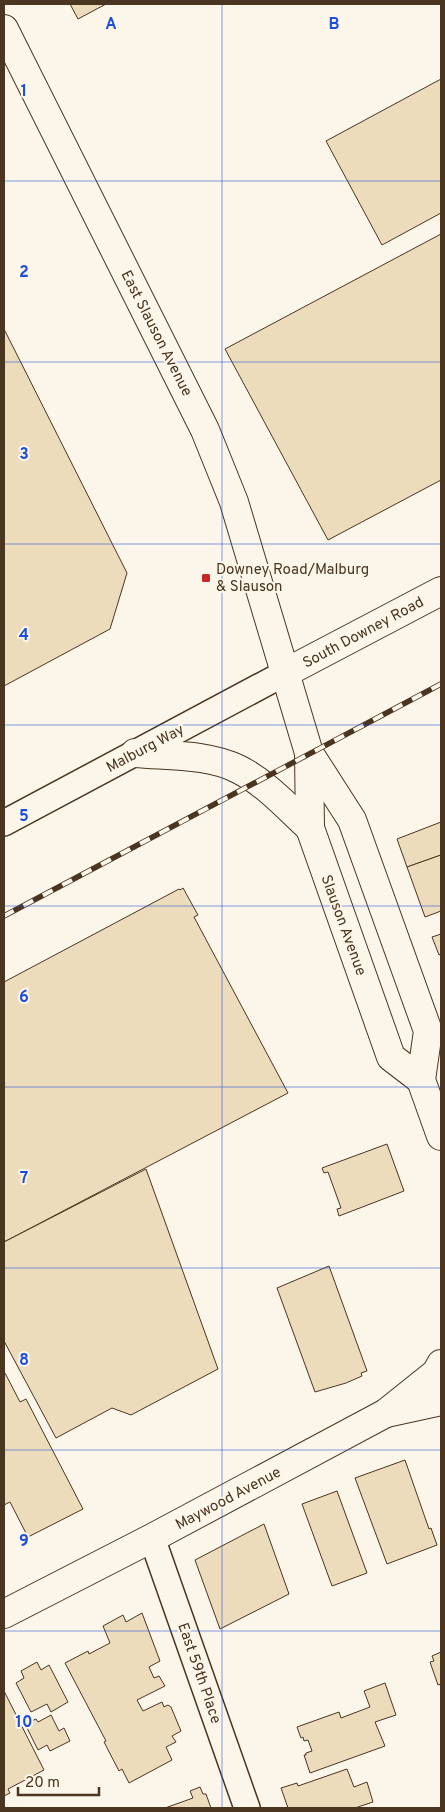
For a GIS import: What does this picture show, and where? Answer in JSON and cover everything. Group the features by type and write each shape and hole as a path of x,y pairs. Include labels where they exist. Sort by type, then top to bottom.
{"main road":[{"name":"East Slauson Avenue","path":"4,29 206,430 234,502 282,662"},
{"name":"South Downey Road","path":"282,662 441,591"},
{"name":"Slauson Avenue","path":"282,662 308,753 310,828 391,1057 421,1080"},
{"path":"136,753 208,759 237,768 258,780 310,828"},
{"name":"Slauson Avenue","path":"308,753 352,820 428,1031 421,1080 441,1136"},
{"name":"Maywood Avenue","path":"4,1614 386,1414 436,1373 441,1364"},
{"path":"386,1414 441,1401"}],"street":[{"name":"Malburg Way","path":"4,823 136,753 282,662"},
{"name":"East 59th Place","path":"152,1538 247,1808"}],"building":[{"path":"70,4 106,4 78,19"},
{"path":"441,79 441,213 382,245 326,141"},
{"path":"441,234 441,480 328,540 225,349"},
{"path":"4,329 127,573 110,629 4,686"},
{"path":"441,822 441,855 407,867 397,839"},
{"path":"441,855 441,911 425,917 407,867"},
{"path":"183,888 198,915 194,917 288,1093 4,1242 4,982"},
{"path":"441,934 441,954 439,955 432,937"},
{"path":"387,1144 404,1191 339,1216 337,1209 341,1208 328,1172 324,1173 322,1168"},
{"path":"146,1169 218,1369 131,1415 112,1408 56,1438 4,1341 4,1242"},
{"path":"329,1266 367,1371 361,1373 362,1376 346,1383 315,1392 277,1288"},
{"path":"4,1373 20,1402 26,1399 83,1509 28,1537 10,1502 4,1505"},
{"path":"405,1460 429,1529 431,1528 437,1545 387,1564 355,1478"},
{"path":"337,1491 367,1573 332,1586 302,1504"},
{"path":"264,1524 289,1594 220,1629 195,1560"},
{"path":"142,1613 160,1661 149,1667 154,1678 159,1676 165,1686 137,1700 143,1711 162,1702 164,1707 168,1705 171,1707 181,1731 172,1736 176,1742 166,1747 172,1760 129,1783 122,1769 119,1771 104,1742 106,1741 65,1663 88,1651 89,1654 110,1643 103,1626 123,1615 126,1622"},
{"path":"441,1652 441,1684 438,1685 430,1662 434,1661 432,1656"},
{"path":"37,1662 41,1670 49,1665 68,1702 51,1712 47,1704 31,1712 16,1683 24,1678 21,1671"},
{"path":"385,1683 396,1715 375,1722 385,1746 310,1773 304,1755 312,1751 308,1740 304,1741 303,1737 301,1738 297,1727 339,1712 341,1718 370,1707 364,1691"},
{"path":"4,1691 44,1770 8,1789 10,1793 4,1796"},
{"path":"51,1715 59,1731 64,1728 70,1741 50,1751 47,1745 38,1750 25,1724 36,1719 38,1722"},
{"path":"347,1769 354,1787 367,1782 373,1802 355,1808 288,1808 281,1788 297,1783 298,1786"},
{"path":"200,1787 203,1794 206,1794 211,1808 165,1808 193,1798 190,1791"}],"railway":[{"path":"4,916 441,684"}],"place":[{"name":"Downey Road/Malburg & Slauson","path":"206,578"}]}
